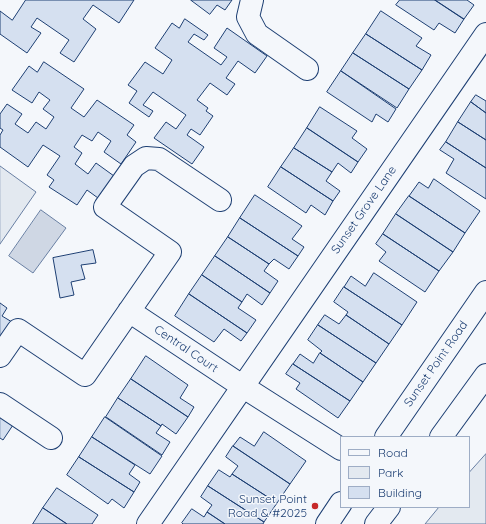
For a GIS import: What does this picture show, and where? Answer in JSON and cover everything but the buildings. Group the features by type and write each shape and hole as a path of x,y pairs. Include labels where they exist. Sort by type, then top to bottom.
{"street":[{"path":"252,0 248,17 257,34 307,69"},
{"name":"Sunset Grove Lane","path":"148,524 486,34"},
{"path":"0,356 18,330 85,375 170,252 105,207 134,166 146,158 159,159 220,200"},
{"name":"Sunset Point Road","path":"387,436 486,292"},
{"name":"Central Court","path":"129,311 242,386"},
{"path":"442,436 486,375"},
{"path":"242,386 340,448"},
{"path":"0,404 51,438"},
{"path":"326,524 340,504"},
{"path":"376,524 388,508"}],"green space":[{"path":"0,166 36,192 0,244"},
{"path":"486,454 486,524 425,524 438,508 470,508 470,472"}],"shaded area":[{"path":"41,210 66,228 33,273 9,256"}],"place":[{"name":"Sunset Point Road & #2025","path":"315,506"}]}
